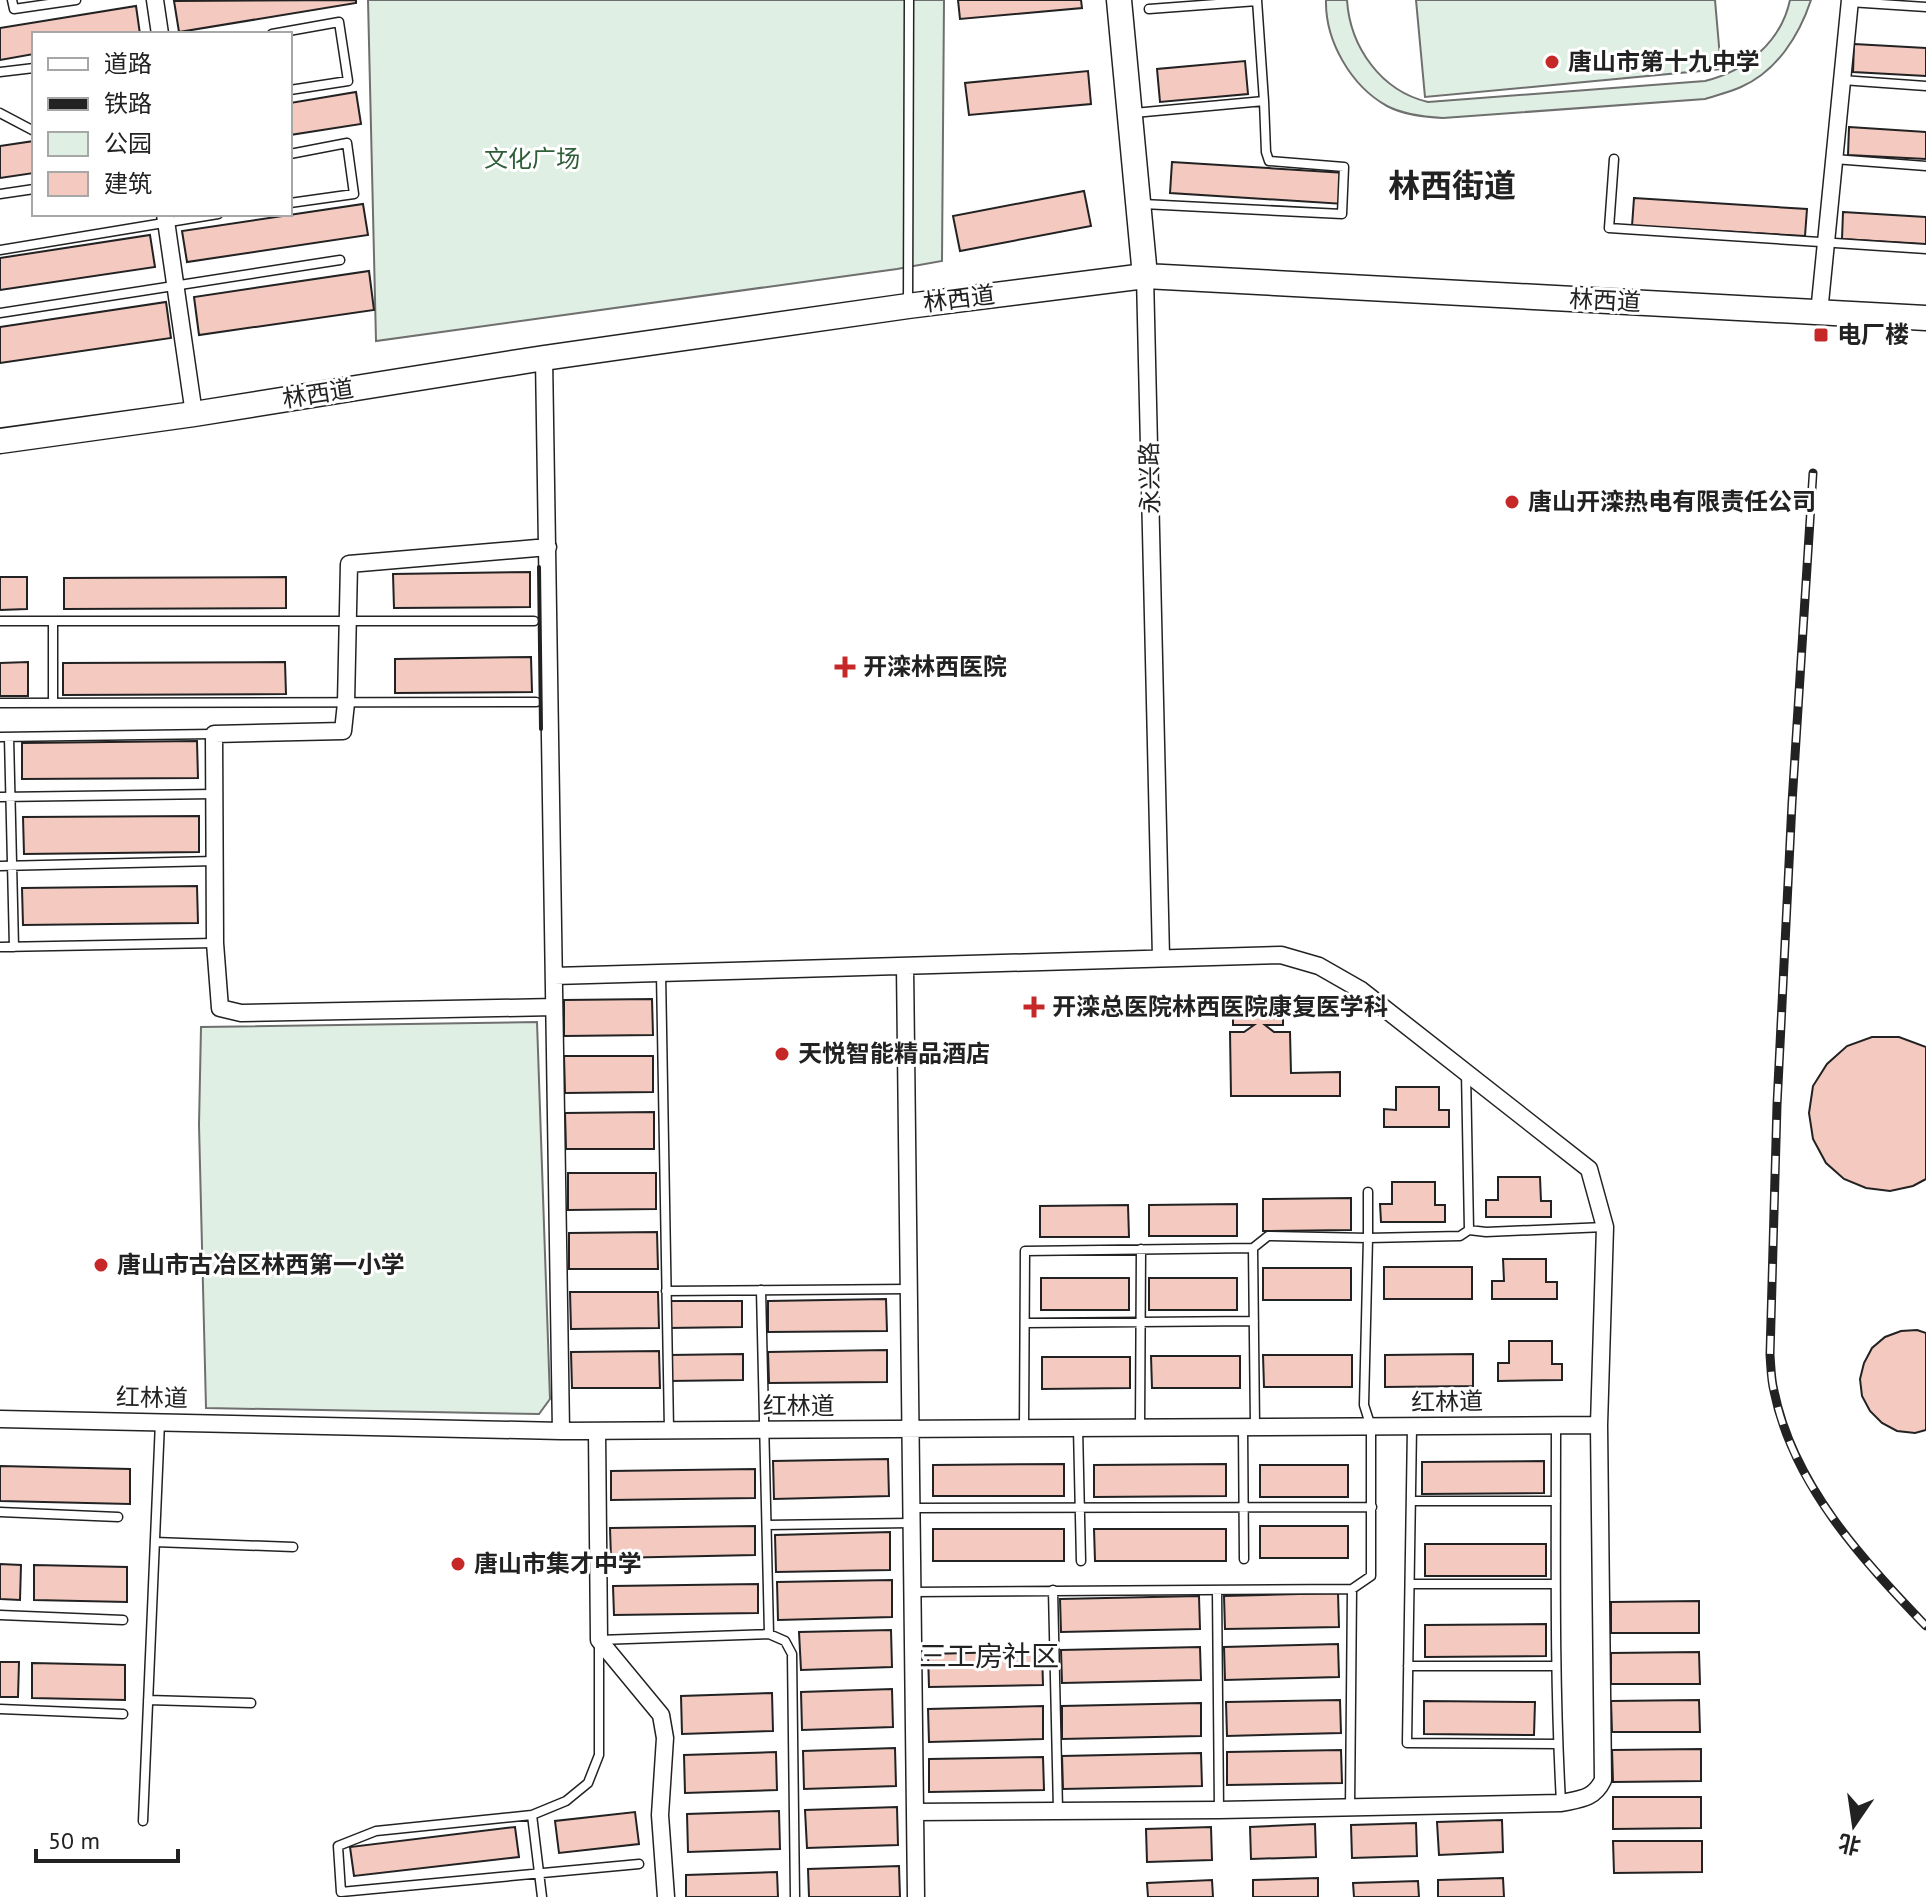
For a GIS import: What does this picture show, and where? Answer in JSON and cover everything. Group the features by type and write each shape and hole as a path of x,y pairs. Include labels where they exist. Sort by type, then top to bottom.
{"main road":[{"name":"永兴路","path":"1119,0 1145,276"},
{"name":"林西道","path":"0,441 194,414 544,358 1145,276 1926,318"}],"street":[{"path":"155,0 160,32"},
{"path":"1819,313 1850,1"},
{"path":"166,218 194,414"},
{"name":"永兴路","path":"1145,276 1161,957"},
{"path":"544,358 561,1431"},
{"path":"548,547 349,564 343,731 214,734 215,943 220,1008 241,1013 554,1007"},
{"path":"554,976 1281,955 1319,966 1361,990 1589,1169 1605,1227 1599,1425 1603,1780 1598,1791 1561,1803 915,1812"},
{"path":"905,966 916,1897"},
{"name":"红林道","path":"0,1419 561,1431 1599,1425"},
{"path":"597,1431 599,1640 661,1715 665,1738 660,1815 666,1897"}],"lane":[{"path":"12,0 14,9 76,0"},
{"path":"908,306 909,0"},
{"path":"1138,204 1342,214 1344,167 1269,161 1257,1 1149,9"},
{"path":"1850,1 1926,7"},
{"path":"283,32 339,22 348,81 292,90"},
{"path":"0,72 32,68"},
{"path":"1842,80 1926,86"},
{"path":"1130,113 1264,101"},
{"path":"0,113 32,130"},
{"path":"292,154 347,143 354,194 292,203"},
{"path":"1614,159 1609,228 1926,249"},
{"path":"1834,159 1926,166"},
{"path":"0,194 32,189"},
{"path":"0,250 166,218 192,216"},
{"path":"0,313 340,260"},
{"path":"0,621 534,621"},
{"path":"53,621 53,703"},
{"path":"0,703 536,702"},
{"path":"14,947 10,797 4,737 214,734"},
{"path":"0,797 214,794"},
{"path":"0,866 215,861"},
{"path":"0,947 215,943"},
{"path":"661,973 669,1431"},
{"path":"1466,1072 1469,1230"},
{"path":"912,1592 1352,1589 1371,1576 1371,1427 1364,1405 1368,1192"},
{"path":"1024,1429 1025,1251 1253,1248 1268,1236 1460,1236 1469,1230 1605,1227"},
{"path":"1244,1559 1254,1321 1253,1248"},
{"path":"1140,1428 1141,1249"},
{"path":"666,1291 909,1289"},
{"path":"761,1290 769,1634"},
{"path":"1025,1323 1254,1321"},
{"path":"143,1821 160,1422"},
{"path":"1556,1425 1557,1744 1561,1803"},
{"path":"1412,1427 1407,1743 1557,1744"},
{"path":"1078,1428 1081,1561"},
{"path":"1411,1501 1556,1501"},
{"path":"767,1525 1080,1507 1372,1507"},
{"path":"0,1512 118,1517"},
{"path":"155,1542 293,1547"},
{"path":"1410,1584 1555,1584"},
{"path":"1350,1807 1352,1589"},
{"path":"1053,1590 1058,1810"},
{"path":"1217,1590 1219,1810"},
{"path":"0,1615 123,1620"},
{"path":"639,1864 341,1892 338,1846 376,1831 532,1815 566,1801 588,1783 599,1755 599,1640 769,1634 785,1641 792,1654 795,1897"},
{"path":"1408,1666 1556,1666"},
{"path":"148,1700 251,1703"},
{"path":"0,1709 123,1714"},
{"path":"532,1815 542,1897"}],"green space":[{"name":"文化广场","path":"368,0 944,0 942,261 376,341"},
{"path":"1326,0 1347,0 1354,34 1371,64 1396,88 1428,102 1705,81 1734,70 1760,52 1779,29 1790,0 1811,0 1800,27 1776,62 1754,80 1728,92 1705,99 1443,118 1394,109 1362,87 1335,46"},
{"path":"1416,0 1715,0 1721,69 1425,97"},
{"path":"537,1022 550,1399 539,1414 206,1408 199,1125 201,1027"}],"building":[{"path":"356,0 356,3 179,32 174,1"},
{"path":"958,0 1081,0 1082,8 960,19"},
{"path":"136,6 140,32 32,32 32,54 0,60 0,28"},
{"path":"1854,44 1926,48 1926,76 1853,72"},
{"path":"1245,61 1248,94 1160,102 1157,69"},
{"path":"1088,71 1091,104 969,115 965,83"},
{"path":"356,92 361,124 292,135 292,103"},
{"path":"1849,127 1926,132 1926,159 1848,155"},
{"path":"32,141 32,173 0,178 0,146"},
{"path":"1172,162 1346,173 1344,204 1170,193"},
{"path":"1084,191 1091,226 960,251 953,216"},
{"path":"1634,198 1807,209 1805,236 1632,226"},
{"path":"363,204 368,235 187,262 182,231"},
{"path":"1843,212 1926,217 1926,244 1842,239"},
{"path":"150,235 155,267 0,290 0,258"},
{"path":"369,271 374,310 199,335 194,297"},
{"path":"166,302 171,338 0,363 0,327"},
{"path":"530,572 530,607 394,608 393,574"},
{"path":"0,577 27,577 27,609 0,610"},
{"path":"286,577 286,608 64,609 64,578"},
{"path":"531,657 532,692 395,693 395,659"},
{"path":"28,662 28,696 0,696 0,663"},
{"path":"285,662 286,694 63,695 63,663"},
{"path":"197,741 198,778 22,779 22,743"},
{"path":"199,816 199,852 24,854 23,817"},
{"path":"197,886 198,923 23,925 22,888"},
{"path":"652,999 653,1035 564,1036 564,1000"},
{"path":"1233,1002 1283,1002 1283,1025 1265,1025 1274,1032 1290,1032 1291,1073 1340,1072 1340,1096 1231,1096 1230,1032 1244,1032 1254,1025 1233,1025"},
{"path":"1872,1037 1899,1037 1926,1047 1926,1179 1913,1186 1890,1191 1866,1188 1844,1179 1826,1163 1813,1139 1809,1113 1813,1086 1827,1064 1847,1046"},
{"path":"564,1056 653,1056 653,1092 565,1093"},
{"path":"1396,1087 1439,1087 1439,1110 1449,1110 1449,1127 1384,1127 1384,1109 1396,1110"},
{"path":"654,1112 654,1149 566,1149 565,1113"},
{"path":"568,1173 656,1173 656,1209 568,1210"},
{"path":"1498,1177 1540,1177 1541,1201 1551,1201 1551,1217 1486,1217 1486,1200 1498,1200"},
{"path":"1392,1182 1435,1182 1435,1205 1445,1205 1445,1222 1381,1222 1380,1204 1392,1204"},
{"path":"1351,1198 1351,1230 1263,1231 1263,1199"},
{"path":"1237,1204 1237,1236 1149,1236 1149,1205"},
{"path":"1128,1205 1129,1237 1040,1237 1040,1206"},
{"path":"657,1232 658,1269 569,1269 569,1233"},
{"path":"1503,1259 1546,1259 1546,1282 1557,1282 1557,1299 1492,1299 1492,1281 1504,1281"},
{"path":"1384,1267 1472,1267 1472,1299 1384,1299"},
{"path":"1263,1268 1351,1268 1351,1300 1263,1300"},
{"path":"1041,1278 1129,1278 1129,1310 1041,1310"},
{"path":"1149,1278 1237,1278 1237,1310 1149,1310"},
{"path":"570,1292 658,1292 659,1328 571,1329"},
{"path":"886,1299 887,1331 768,1332 768,1301"},
{"path":"668,1301 742,1301 742,1327 668,1328"},
{"path":"1901,1331 1926,1333 1926,1430 1915,1433 1897,1431 1882,1423 1870,1411 1862,1396 1860,1379 1872,1348 1885,1337"},
{"path":"1509,1341 1552,1341 1552,1364 1562,1364 1562,1380 1498,1381 1498,1363 1509,1363"},
{"path":"887,1350 887,1382 769,1383 768,1352"},
{"path":"659,1351 660,1388 572,1388 571,1352"},
{"path":"743,1354 743,1380 669,1381 669,1355"},
{"path":"1473,1354 1473,1386 1385,1387 1385,1355"},
{"path":"1263,1355 1352,1355 1352,1387 1264,1387"},
{"path":"1151,1356 1240,1356 1240,1388 1152,1388"},
{"path":"1042,1357 1130,1357 1130,1388 1042,1389"},
{"path":"888,1459 889,1496 774,1499 773,1461"},
{"path":"1544,1461 1544,1493 1422,1494 1422,1462"},
{"path":"1064,1464 1064,1496 933,1496 933,1465"},
{"path":"1226,1464 1226,1496 1094,1497 1094,1465"},
{"path":"1260,1465 1348,1465 1348,1497 1260,1497"},
{"path":"0,1466 130,1469 130,1504 0,1501"},
{"path":"755,1469 755,1498 611,1500 611,1471"},
{"path":"755,1526 755,1555 611,1558 610,1528"},
{"path":"1260,1526 1348,1526 1348,1558 1260,1558"},
{"path":"933,1529 1064,1529 1064,1561 933,1561"},
{"path":"1094,1529 1226,1529 1226,1561 1095,1561"},
{"path":"890,1532 890,1570 776,1572 775,1535"},
{"path":"1425,1544 1546,1544 1546,1576 1425,1576"},
{"path":"0,1564 21,1565 20,1600 0,1599"},
{"path":"34,1565 127,1567 127,1602 34,1600"},
{"path":"892,1580 892,1617 778,1620 777,1582"},
{"path":"758,1584 758,1613 614,1615 613,1586"},
{"path":"1338,1593 1339,1627 1225,1629 1224,1596"},
{"path":"1199,1596 1200,1629 1061,1632 1060,1599"},
{"path":"1699,1601 1699,1633 1611,1633 1611,1602"},
{"path":"1546,1624 1546,1656 1425,1657 1425,1625"},
{"path":"891,1630 892,1667 801,1670 799,1632"},
{"path":"1338,1644 1339,1677 1225,1680 1224,1647"},
{"path":"1200,1647 1201,1680 1062,1683 1061,1650"},
{"path":"1042,1651 1043,1685 929,1687 928,1654"},
{"path":"1699,1652 1700,1684 1611,1684 1611,1653"},
{"path":"0,1662 19,1662 18,1697 0,1697"},
{"path":"32,1663 125,1665 125,1700 32,1698"},
{"path":"892,1689 893,1727 802,1730 801,1692"},
{"path":"772,1693 773,1731 682,1734 681,1696"},
{"path":"1340,1700 1341,1733 1227,1736 1226,1702"},
{"path":"1699,1700 1700,1732 1612,1732 1611,1701"},
{"path":"1424,1701 1535,1702 1534,1735 1424,1734"},
{"path":"1201,1703 1201,1736 1062,1739 1062,1706"},
{"path":"1043,1706 1043,1739 929,1742 928,1709"},
{"path":"895,1748 896,1786 804,1789 803,1751"},
{"path":"1701,1749 1701,1781 1613,1782 1612,1750"},
{"path":"1341,1750 1342,1783 1227,1785 1227,1752"},
{"path":"776,1752 777,1790 685,1793 684,1755"},
{"path":"1201,1753 1202,1786 1063,1789 1062,1756"},
{"path":"1043,1757 1044,1790 929,1792 929,1759"},
{"path":"1613,1797 1701,1797 1701,1828 1613,1829"},
{"path":"897,1807 898,1845 807,1848 805,1810"},
{"path":"779,1811 780,1849 688,1852 687,1814"},
{"path":"635,1812 639,1844 559,1853 555,1821"},
{"path":"1502,1820 1503,1852 1439,1855 1437,1822"},
{"path":"1416,1823 1417,1856 1352,1858 1351,1825"},
{"path":"1315,1824 1316,1857 1251,1859 1250,1827"},
{"path":"515,1827 519,1857 354,1876 350,1847"},
{"path":"1211,1827 1212,1860 1147,1862 1146,1829"},
{"path":"1613,1841 1702,1841 1702,1872 1614,1873"},
{"path":"899,1866 900,1897 809,1897 808,1869"},
{"path":"777,1872 778,1897 686,1897 686,1875"},
{"path":"1318,1878 1318,1897 1253,1897 1253,1880"},
{"path":"1503,1878 1504,1897 1438,1897 1438,1880"},
{"path":"1212,1880 1213,1897 1148,1897 1147,1883"},
{"path":"1418,1881 1419,1897 1354,1897 1353,1883"}],"railway":[{"path":"1813,473 1777,1105 1770,1355 1772,1378 1783,1425 1814,1489 1855,1547 1926,1626"}],"wall":[{"path":"539,567 541,729"}],"place":[{"name":"唐山市第十九中学","path":"1552,62"},
{"name":"电厂楼","path":"1821,335"},
{"name":"唐山开滦热电有限责任公司","path":"1512,502"},
{"name":"开滦林西医院","path":"845,667"},
{"name":"开滦总医院林西医院康复医学科","path":"1034,1007"},
{"name":"天悦智能精品酒店","path":"782,1054"},
{"name":"唐山市古冶区林西第一小学","path":"101,1265"},
{"name":"唐山市集才中学","path":"458,1564"}],"district":[{"name":"林西街道","path":"1452,186"},
{"name":"三工房社区","path":"989,1656"}]}
